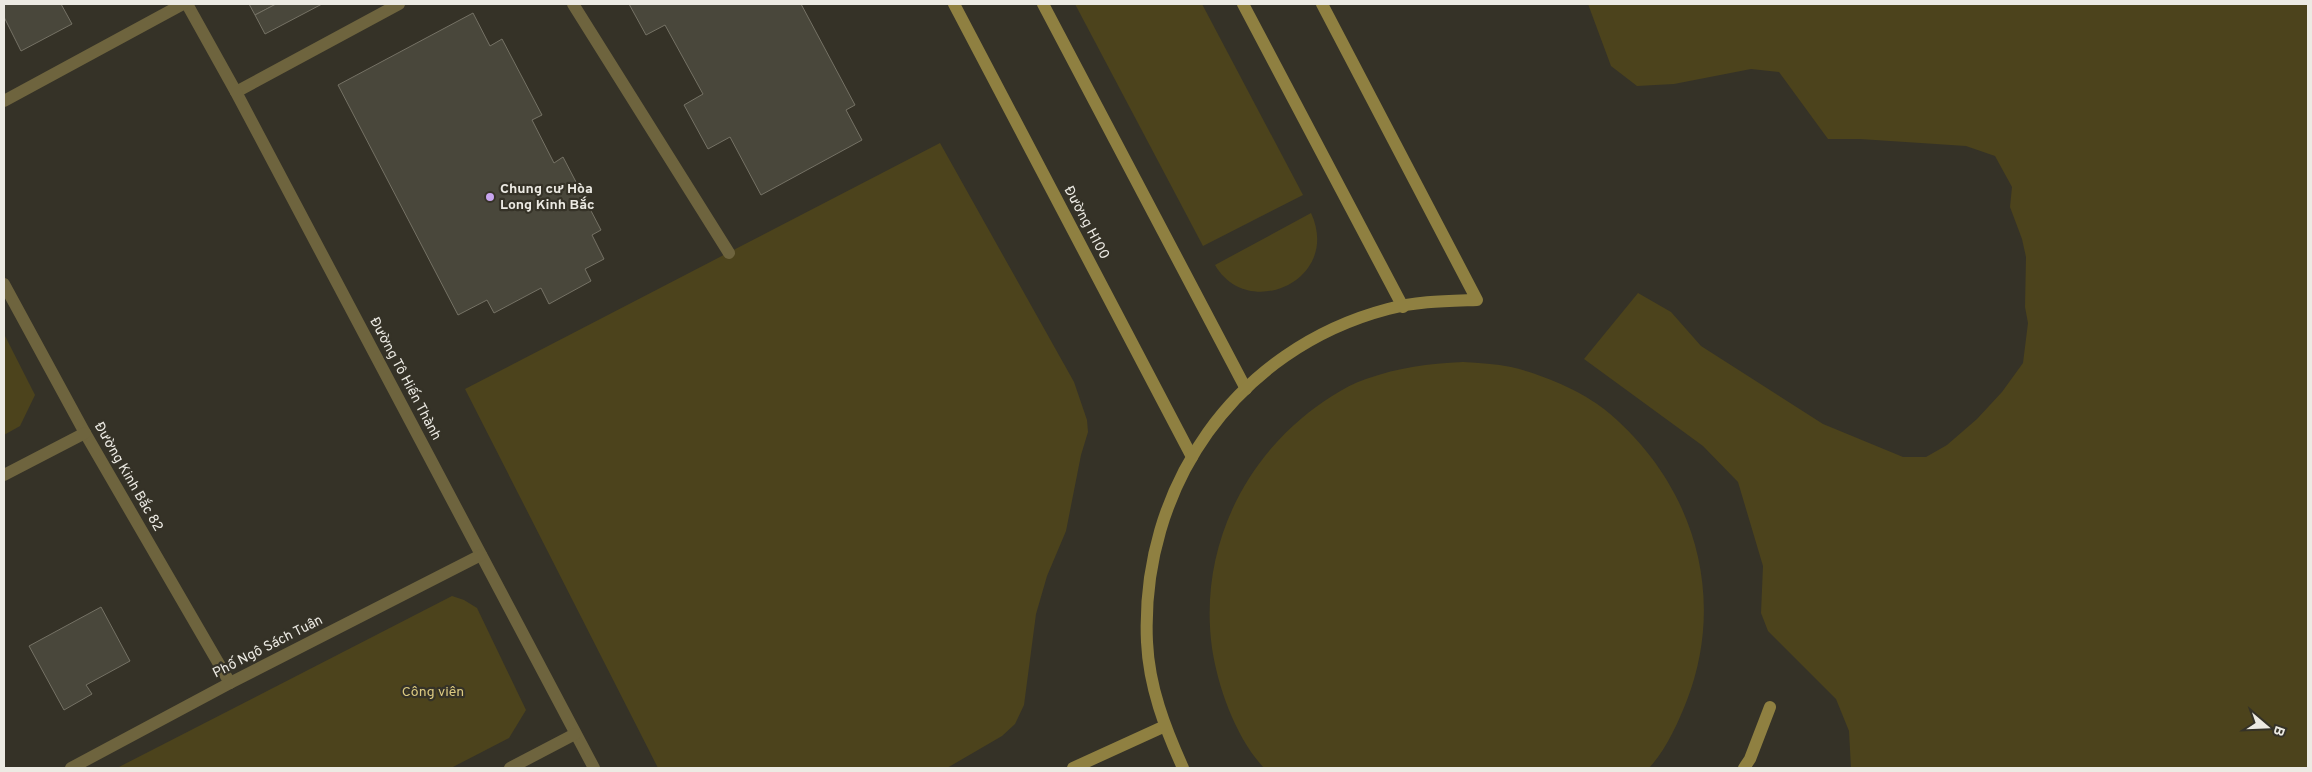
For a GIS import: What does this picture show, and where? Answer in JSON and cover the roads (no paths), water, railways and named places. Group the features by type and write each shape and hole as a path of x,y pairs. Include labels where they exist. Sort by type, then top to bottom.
{"main road":[{"name":"Đường H100","path":"954,4 1192,457"},
{"path":"1043,4 1246,388"},
{"path":"1243,4 1403,306"},
{"path":"1183,768 1165,726 1154,688 1147,644 1147,599 1153,554 1165,511 1192,457 1207,432 1246,388 1269,368 1306,343 1346,322 1389,309 1433,301 1478,300 1322,4"},
{"path":"1744,768 1750,759 1770,706"},
{"path":"1073,768 1165,726"}],"street":[{"path":"4,101 182,4"},
{"name":"Đường Tô Hiến Thành","path":"187,4 236,92 594,768"},
{"path":"236,92 399,4"},
{"path":"573,4 729,253"},
{"name":"Đường Kinh Bắc 82","path":"4,284 85,433 230,683"},
{"path":"4,475 85,433"},
{"name":"Phố Ngô Sách Tuân","path":"70,768 230,683 481,555"},
{"path":"510,768 576,734"}],"place":[{"name":"Chung cư Hòa Long Kinh Bắc","path":"490,197"}],"park label":[{"name":"Công viên","path":"433,692"}]}
